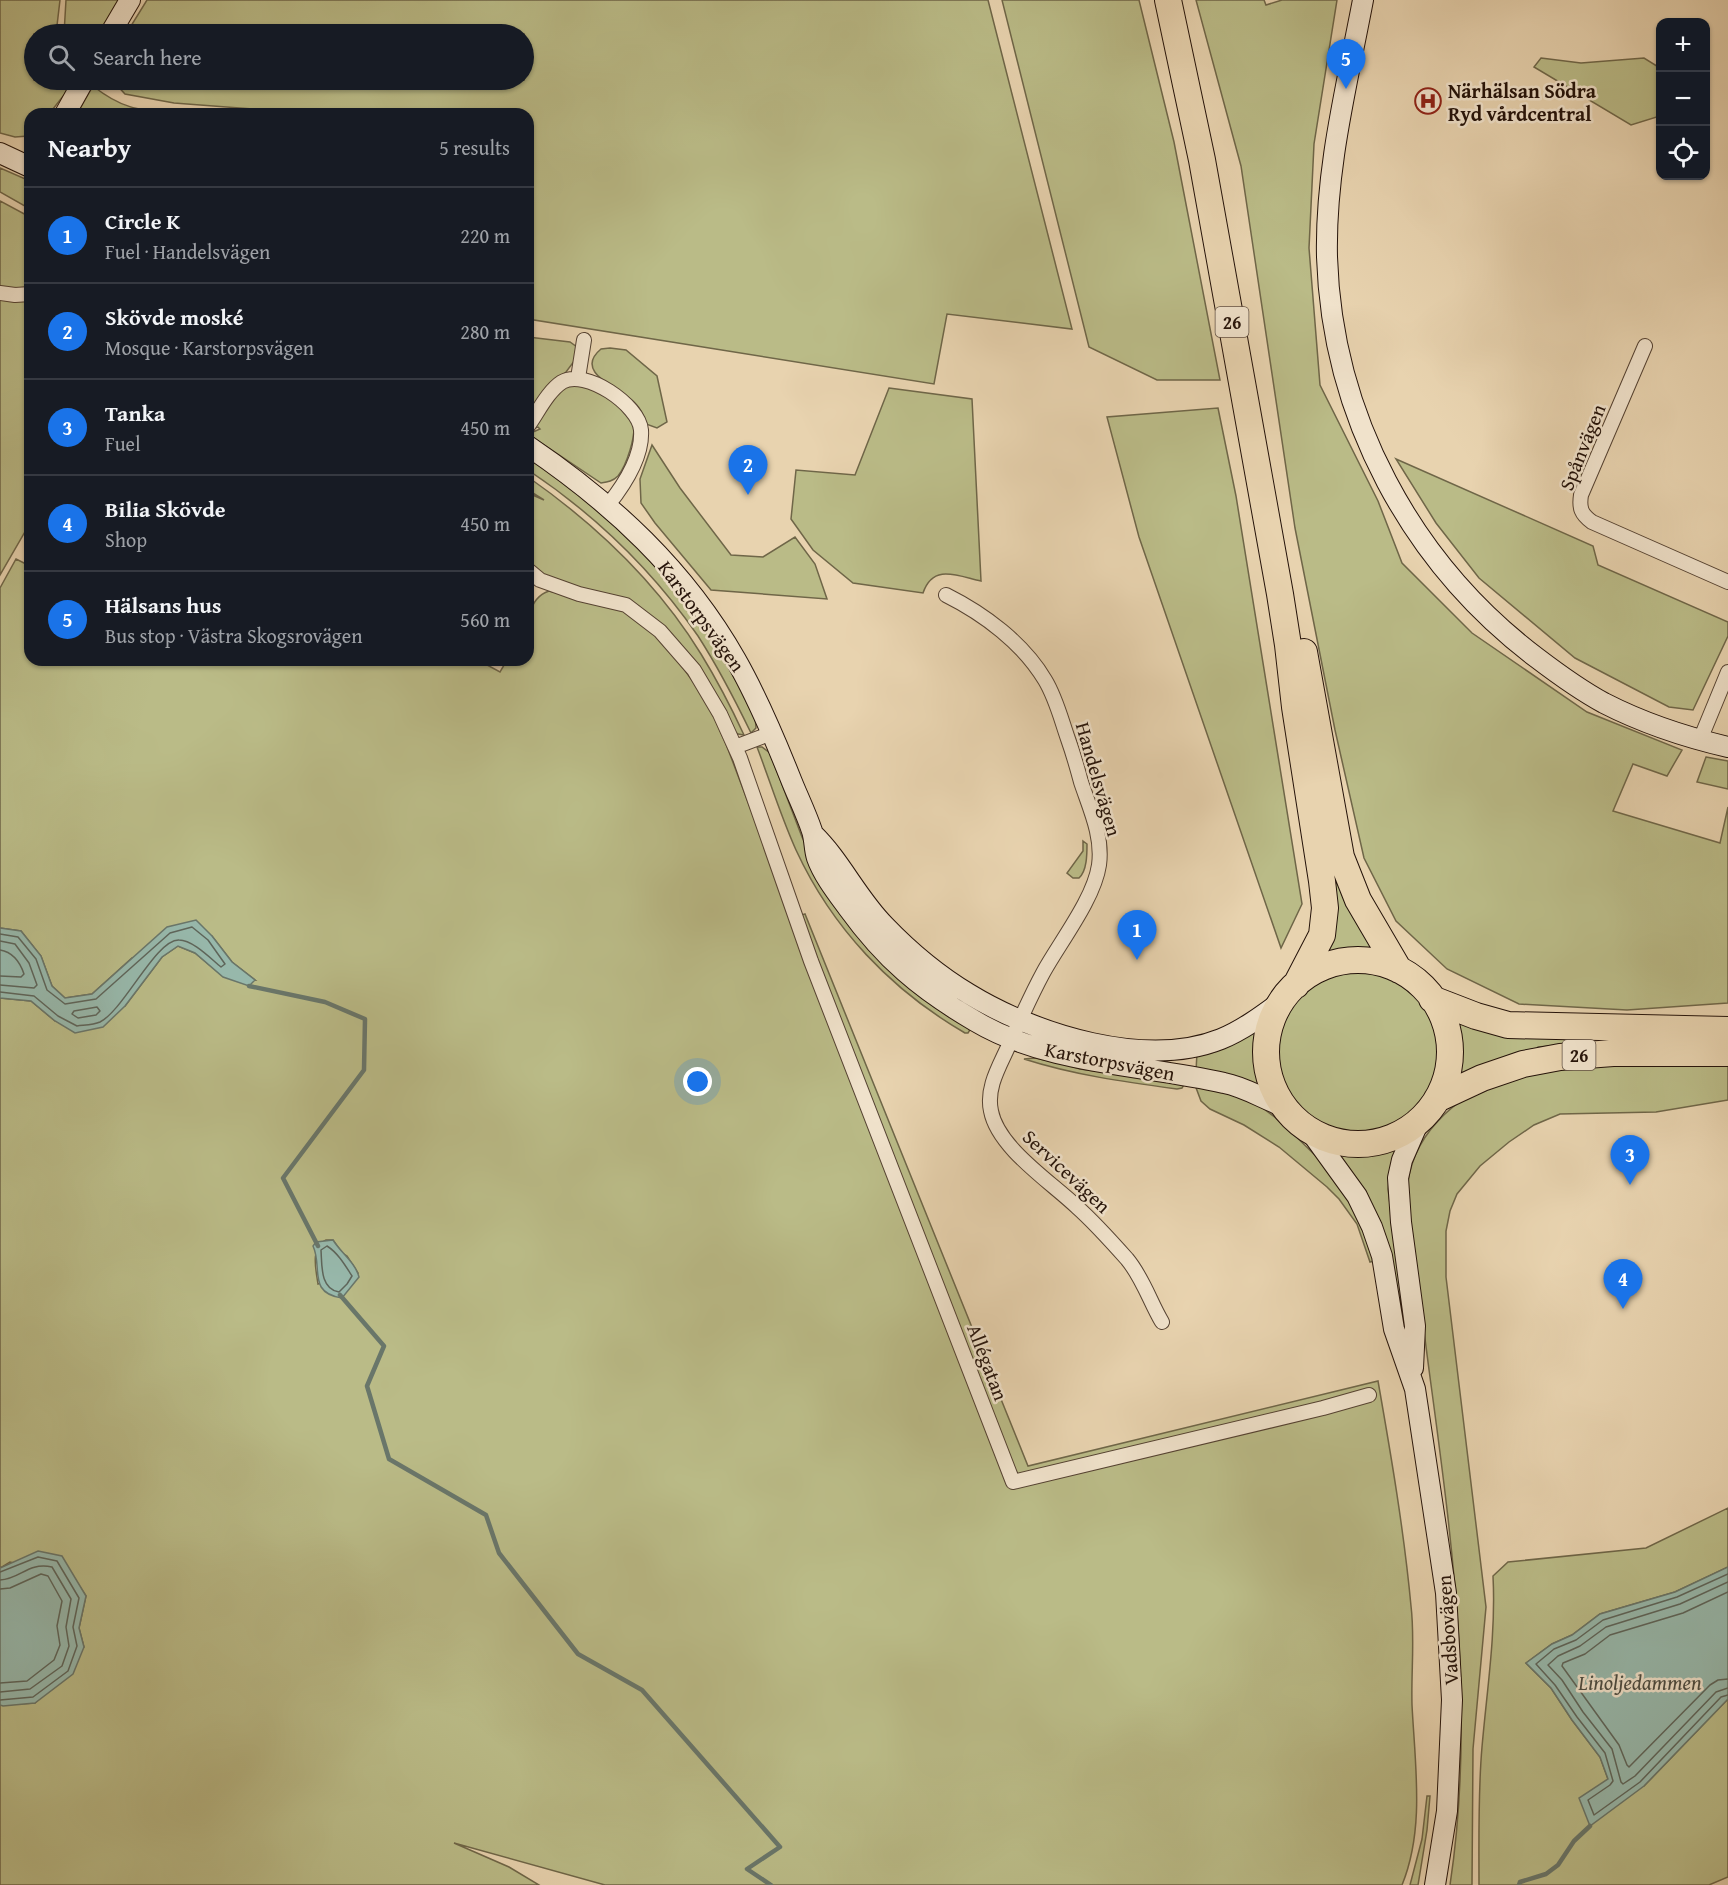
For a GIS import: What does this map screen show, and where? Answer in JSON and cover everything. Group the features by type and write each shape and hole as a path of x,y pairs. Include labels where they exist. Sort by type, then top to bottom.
{"highway":[{"name":"26","path":"1168,0 1204,171 1276,570 1325,908 1322,935 1270,1026 1266,1053 1271,1081 1291,1115 1310,1131 1343,1143 1366,1144 1389,1139 1419,1121 1437,1099 1447,1074 1450,1048 1445,1022 1432,999 1417,982 1399,970 1369,961 1337,963 1322,968 1289,993"},
{"name":"26","path":"1183,0 1226,210 1341,857 1358,900 1399,970"},
{"name":"26","path":"1432,999 1458,1010 1508,1025 1728,1030"},
{"name":"26","path":"1437,1099 1482,1078 1523,1064 1560,1057 1613,1053 1728,1053"}],"main road":[{"path":"116,24 130,0"},
{"path":"1363,0 1331,181 1328,259 1335,331 1344,373 1369,447 1411,525 1436,561 1468,597 1513,640 1602,702 1647,722 1728,747"},
{"path":"68,108 78,90"},
{"path":"0,153 24,159"},
{"name":"Karstorpsvägen","path":"534,450 608,505 672,569 694,597 736,659 772,733 813,834 817,858 836,891 871,940 908,976 940,1000 978,1023 1012,1038 1065,1056 1226,1083 1284,1106"},
{"name":"Karstorpsvägen","path":"813,834 829,849 864,902 909,950 970,995 1021,1020 1085,1041 1114,1047 1167,1050 1192,1048 1222,1039 1258,1020 1289,993"},
{"name":"Vadsbovägen","path":"1412,1377 1415,1326 1401,1222 1398,1178 1402,1160 1419,1121"},
{"name":"Vadsbovägen","path":"1310,1131 1357,1196 1372,1227 1382,1256 1394,1329 1412,1377 1446,1593 1452,1700 1447,1811 1435,1885"}],"street":[{"path":"0,293 24,294"},
{"path":"578,378 584,340"},
{"name":"Spånvägen","path":"1645,346 1581,495 1580,506 1583,516 1728,582"},
{"path":"534,418 555,388 568,379 578,378 594,383 631,409 640,422 641,439 634,463 625,481 608,505"},
{"path":"534,575 540,580 579,594 626,605 660,631 694,670 720,714 735,747 772,733"},
{"name":"Handelsvägen","path":"946,595 968,606 1007,637 1029,657 1045,680 1054,699 1092,810 1099,844 1099,864 1094,884 1043,973 1012,1038"},
{"path":"1700,740 1724,693 1728,672"},
{"name":"Allégatan","path":"735,747 811,961 1013,1482 1369,1395"},
{"name":"Servicevägen","path":"1012,1038 991,1088 990,1109 994,1123 1020,1156 1091,1220 1129,1262 1162,1322"}],"green space":[{"path":"0,0 60,0 57,24 24,24 24,90 67,90 54,108 24,108 24,136 15,137 0,133"},
{"path":"66,0 120,0 106,24 65,24"},
{"path":"147,0 988,0 1072,329 947,314 934,384 534,320 534,108 240,108 174,103 125,94 121,90 534,90 534,24 132,24"},
{"path":"1002,0 1139,0 1174,142 1220,380 1157,380 1089,347"},
{"path":"1196,0 1264,0 1266,5 1282,0 1337,0 1314,144 1309,248 1320,385 1378,501 1402,563 1472,633 1587,712 1682,750 1667,776 1633,764 1613,811 1720,843 1728,807 1728,1003 1627,1010 1519,1004 1447,969 1396,921 1364,858 1335,730 1295,528 1241,166"},
{"path":"1541,58 1581,63 1644,58 1656,66 1656,117 1631,125 1534,67"},
{"path":"91,90 98,90 113,100 136,108 80,108"},
{"path":"0,168 24,178 24,206 0,192"},
{"path":"0,201 24,214 24,533 0,575"},
{"path":"534,338 570,342 577,347 575,360 534,408"},
{"path":"601,349 626,350 657,376 667,422 657,428 646,424 635,403 595,373 592,365 594,358"},
{"path":"566,384 583,385 612,401 630,417 634,428 632,442 618,476 601,483 534,438 534,432 540,429 534,428 534,426 549,402"},
{"path":"889,388 972,399 981,581 955,575 940,575 927,584 923,593 853,583 813,550 791,519 796,470 855,475"},
{"path":"1218,408 1236,496 1302,904 1281,948 1139,537 1107,417"},
{"path":"652,445 680,488 731,555 763,557 795,537 815,564 827,599 711,590 641,503 640,479"},
{"path":"1396,459 1593,546 1598,565 1728,622 1728,636 1693,710 1669,707 1575,658 1479,578 1436,523"},
{"path":"1579,459 1584,463 1585,470 1579,482 1569,482"},
{"path":"534,462 570,487 617,527 680,596 716,647 747,700 754,714 756,728 751,733 698,636 662,589 621,545 534,474"},
{"path":"534,481 601,535 665,603 707,664 744,735 731,729 715,695 637,607 550,580 534,568 534,496 544,500 534,494"},
{"path":"16,559 24,563 24,666 489,666 500,672 504,666 534,666 534,602 549,591 622,608 651,630 681,665 707,701 726,744 792,918 805,914 1028,1466 1378,1381 1401,1521 1412,1618 1412,1705 1417,1796 1414,1842 1402,1885 605,1885 454,1843 509,1867 539,1885 0,1885 0,1705 35,1703 84,1647 79,1628 86,1596 74,1578 10,1562 0,1568 0,998 31,1001 55,1021 125,1006 162,957 178,946 195,953 224,977 255,980 232,962 212,936 132,958 92,994 65,998 52,986 41,956 21,931 0,928 0,588","holes":["333,1240 347,1256 358,1273 318,1284 315,1259 321,1243"]},
{"path":"757,747 762,747 770,753 802,837 821,877 971,1028 968,1033 938,1016 888,977 846,931 827,905 796,850"},
{"path":"1706,757 1728,761 1728,789 1697,782"},
{"path":"1326,820 1384,957 1355,954 1325,960 1322,956"},
{"path":"1083,841 1087,844 1085,867 1079,878 1073,878 1067,873 1083,851"},
{"path":"1358,967 1390,974 1404,981 1417,992 1428,1005 1435,1019 1442,1051 1435,1083 1428,1097 1417,1110 1404,1121 1390,1128 1358,1135 1326,1128 1312,1121 1299,1110 1288,1097 1281,1083 1274,1051 1281,1019 1288,1005 1299,992 1312,981 1326,974"},
{"path":"1449,1018 1588,1037 1588,1043 1538,1047 1451,1079 1455,1049"},
{"path":"1260,1025 1264,1027 1261,1055 1269,1088 1266,1092 1196,1072 1197,1052"},
{"path":"1035,1058 1080,1069 1185,1083 1182,1088 1177,1089 1138,1084 1081,1074 1024,1059"},
{"path":"1666,1064 1728,1066 1728,1100 1656,1112 1560,1114 1534,1125 1480,1166 1457,1194 1450,1211 1446,1231 1446,1277 1486,1607 1473,1749 1472,1885 1450,1885 1461,1761 1459,1638 1448,1515 1407,1193 1410,1172 1416,1154 1438,1121 1469,1096 1505,1078 1553,1070"},
{"path":"1195,1085 1228,1092 1256,1103 1280,1121 1318,1158 1339,1182 1366,1236 1374,1261 1370,1262 1357,1224 1327,1187 1279,1147 1244,1125 1210,1109 1201,1101"},
{"path":"1394,1141 1398,1144 1391,1164 1388,1189 1406,1328 1401,1328 1390,1261 1329,1148 1332,1144 1364,1147"},
{"path":"1728,1508 1728,1567 1675,1592 1600,1614 1572,1635 1552,1644 1526,1663 1551,1688 1600,1757 1608,1779 1644,1786 1728,1699 1728,1877 1709,1885 1479,1885 1480,1781 1492,1640 1493,1576 1508,1562 1646,1548"},
{"path":"1427,1796 1430,1796 1427,1830 1418,1885 1410,1885 1422,1839"}],"water":[{"path":"196,920 232,962 255,980 249,986 223,977 195,953 178,946 162,957 125,1006 103,1027 75,1033 55,1021 31,1001 0,998 0,928 21,931 41,956 52,986 65,998 92,994 167,927"},
{"path":"333,1240 359,1277 342,1298 324,1291 320,1285 313,1246 316,1242"},
{"path":"38,1551 62,1556 86,1596 79,1628 84,1647 73,1674 35,1703 3,1706 0,1705 0,1568"},
{"name":"Linoljedammen","path":"1728,1567 1728,1699 1644,1786 1590,1826 1579,1798 1608,1779 1600,1757 1551,1688 1526,1663 1552,1644 1572,1635 1600,1614 1675,1592"}],"waterway":[{"path":"249,986 325,1002 365,1019 364,1070 283,1178 318,1246"},
{"path":"340,1295 384,1346 367,1386 389,1459 486,1515 499,1553 578,1654 642,1690 780,1847 747,1869 771,1885"},
{"path":"1519,1885 1520,1882 1546,1874 1558,1865 1574,1841 1590,1826"}],"place":[{"name":"Hälsans hus","path":"1346,89"},
{"name":"Närhälsan Södra Ryd vårdcentral","path":"1428,101"},
{"name":"Skövde moské","path":"748,495"},
{"name":"Circle K","path":"1137,960"},
{"name":"Tanka","path":"1630,1185"},
{"name":"Bilia Skövde","path":"1623,1309"}]}
